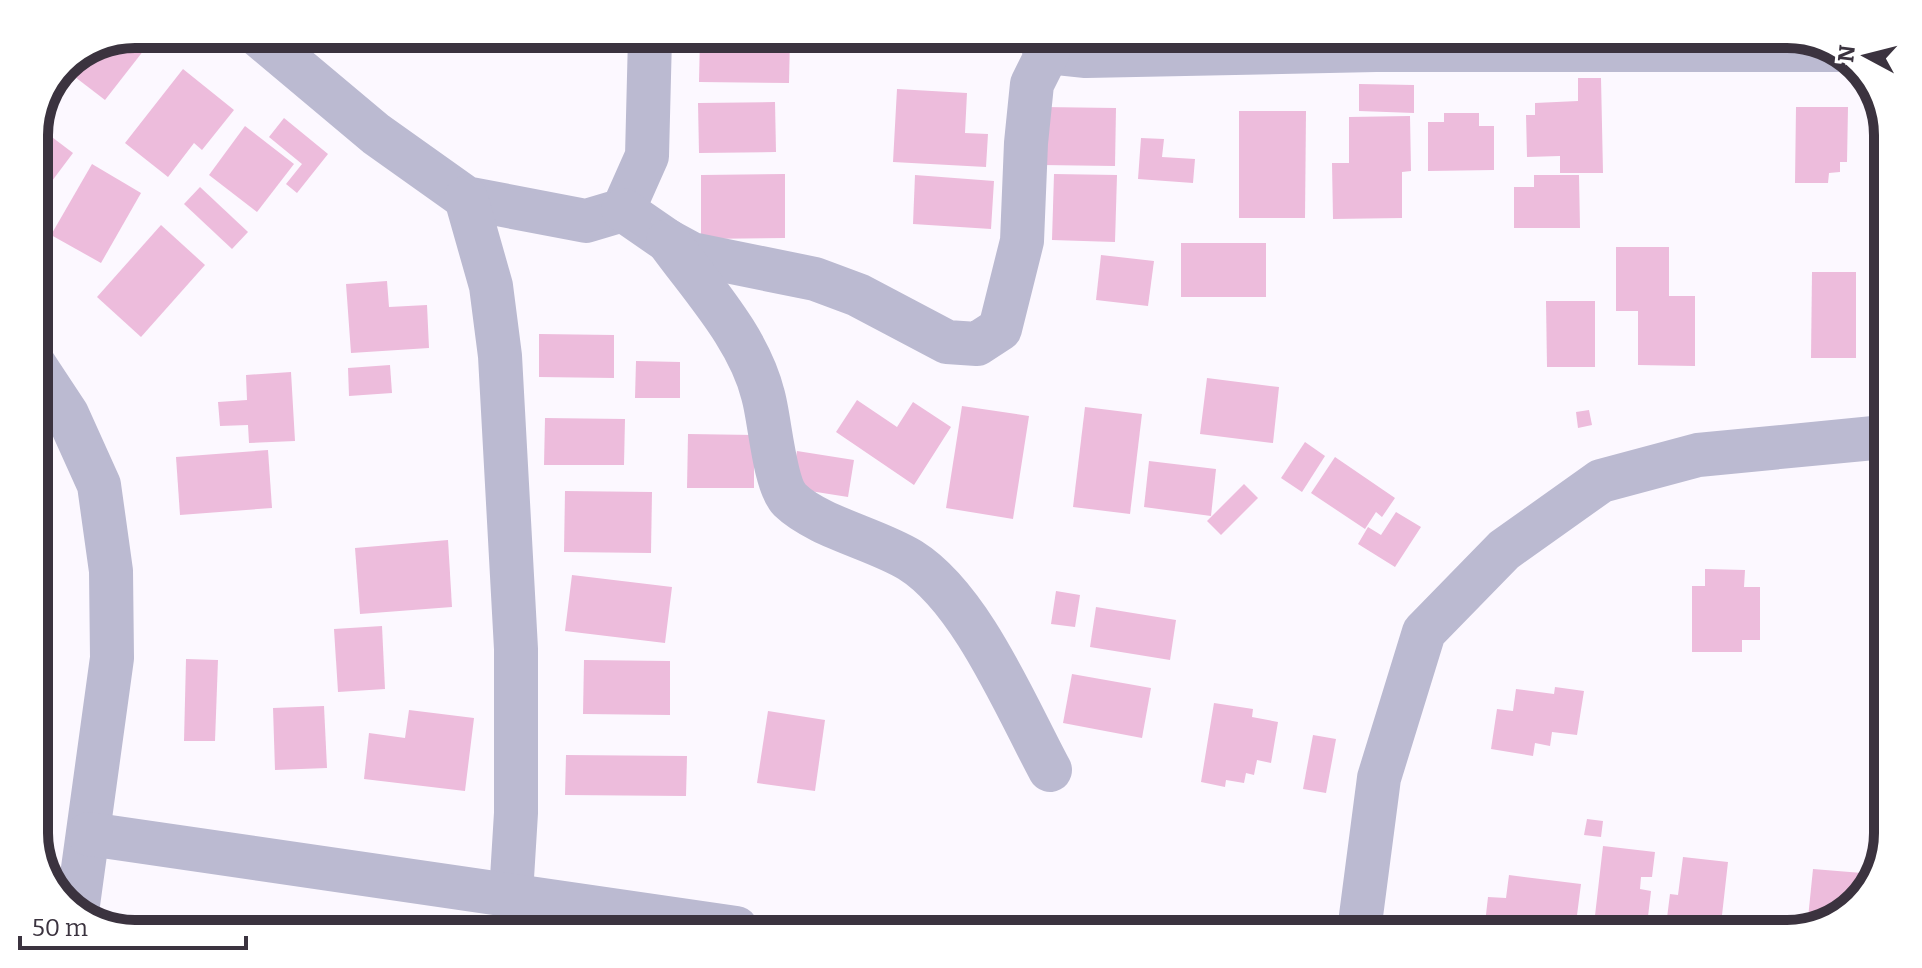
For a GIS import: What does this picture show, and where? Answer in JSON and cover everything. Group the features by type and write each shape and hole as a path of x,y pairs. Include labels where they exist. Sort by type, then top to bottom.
{"street":[{"path":"273,48 376,134 466,198 586,221 623,210 647,156 650,48"},
{"path":"623,210 692,254 815,279 858,295 947,342 977,344 1000,329 1022,241 1032,84 1043,48"},
{"path":"1052,48 1086,56 1318,48"},
{"path":"1755,48 1798,49"},
{"path":"466,198 491,286 500,356 516,649 516,813 527,906"},
{"path":"668,241 734,329 763,392 780,481 789,499 809,513 911,560 945,591 970,621 1050,770"},
{"path":"48,385 67,414 99,485 111,571 112,658 79,899"},
{"path":"1360,920 1379,778 1424,632 1504,550 1601,481 1698,455 1874,438"},
{"path":"89,834 527,906 660,920"}],"building":[{"path":"146,48 105,100 73,75 102,55"},
{"path":"700,48 790,48 789,83 699,82"},
{"path":"183,69 234,110 202,150 194,143 168,177 125,143"},
{"path":"1578,78 1601,78 1603,173 1560,173 1560,156 1527,157 1526,115 1535,115 1535,103 1578,101"},
{"path":"1359,84 1414,85 1414,113 1359,111"},
{"path":"897,89 967,93 965,133 988,134 986,167 893,162"},
{"path":"775,102 776,152 699,153 698,103"},
{"path":"1043,107 1116,108 1115,166 1042,165"},
{"path":"1796,107 1848,107 1847,162 1840,162 1840,172 1829,173 1828,183 1795,183"},
{"path":"1239,111 1306,111 1305,218 1239,218"},
{"path":"1444,113 1479,113 1479,126 1494,126 1494,170 1428,171 1428,122 1444,122"},
{"path":"1410,116 1411,171 1402,172 1402,218 1333,219 1332,163 1349,163 1349,117"},
{"path":"284,118 328,154 297,193 286,184 302,164 269,137"},
{"path":"245,126 294,164 257,212 209,175"},
{"path":"48,134 73,153 48,186"},
{"path":"1141,138 1164,139 1162,157 1195,159 1193,183 1138,179"},
{"path":"92,164 141,193 101,263 51,235"},
{"path":"785,174 785,238 701,239 701,175"},
{"path":"1054,174 1117,175 1115,242 1052,240"},
{"path":"915,175 994,181 991,229 913,224"},
{"path":"1534,175 1579,175 1580,228 1514,228 1514,187 1534,187"},
{"path":"200,187 248,232 232,249 184,204"},
{"path":"161,225 205,265 141,337 97,297"},
{"path":"1181,243 1266,243 1266,297 1181,297"},
{"path":"1616,247 1669,247 1669,296 1695,296 1695,366 1638,365 1638,311 1616,311"},
{"path":"1101,255 1154,261 1148,306 1096,300"},
{"path":"1812,272 1856,272 1856,358 1811,358"},
{"path":"387,281 389,307 427,305 429,348 351,353 346,284"},
{"path":"1546,301 1595,301 1595,367 1547,367"},
{"path":"539,334 614,335 614,378 539,377"},
{"path":"636,361 680,362 680,398 635,398"},
{"path":"390,365 392,393 349,396 348,368"},
{"path":"291,372 295,441 249,443 248,425 220,426 218,402 247,400 246,375"},
{"path":"1207,378 1279,387 1273,443 1200,434"},
{"path":"857,400 897,427 913,402 951,427 914,485 836,432"},
{"path":"962,406 1029,416 1013,519 946,508"},
{"path":"1085,407 1142,414 1130,514 1073,507"},
{"path":"1589,410 1592,425 1578,428 1576,412"},
{"path":"545,418 625,419 624,465 544,465"},
{"path":"688,434 754,435 754,488 687,488"},
{"path":"1305,442 1325,456 1302,492 1281,478"},
{"path":"268,450 272,508 180,515 176,457"},
{"path":"797,451 854,460 848,497 791,488"},
{"path":"1335,457 1395,498 1382,517 1376,512 1365,529 1311,493"},
{"path":"1149,461 1216,469 1211,516 1144,507"},
{"path":"1244,484 1258,498 1221,535 1207,521"},
{"path":"565,491 652,492 651,553 564,552"},
{"path":"1396,512 1421,527 1395,567 1358,544 1368,527 1381,535"},
{"path":"448,540 452,607 360,614 355,548"},
{"path":"1705,569 1745,570 1744,587 1760,587 1760,640 1742,640 1742,652 1692,652 1692,586 1705,586"},
{"path":"572,575 672,587 665,643 565,631"},
{"path":"1056,591 1080,595 1075,627 1051,624"},
{"path":"1096,607 1176,620 1170,660 1090,647"},
{"path":"382,626 385,689 338,692 334,629"},
{"path":"186,659 218,660 215,741 184,741"},
{"path":"584,660 670,661 670,715 583,714"},
{"path":"1072,674 1151,688 1142,738 1063,723"},
{"path":"1555,687 1584,691 1577,735 1552,732 1550,746 1535,743 1533,756 1491,749 1497,709 1513,711 1516,689 1554,694"},
{"path":"1214,703 1253,709 1252,717 1278,722 1271,763 1257,760 1254,775 1246,773 1244,783 1226,780 1225,787 1201,782"},
{"path":"324,706 327,768 275,770 273,708"},
{"path":"409,710 474,718 465,791 364,779 369,733 405,738"},
{"path":"768,711 825,720 815,791 757,783"},
{"path":"1313,735 1336,739 1326,793 1303,789"},
{"path":"566,755 687,756 686,796 565,795"},
{"path":"1587,819 1603,821 1601,837 1584,835"},
{"path":"1603,846 1655,852 1652,877 1641,877 1640,889 1651,891 1648,920 1594,920"},
{"path":"1683,857 1728,862 1721,920 1667,918 1670,894 1678,895"},
{"path":"1813,869 1862,873 1844,898 1825,911 1808,917"},
{"path":"1509,875 1581,884 1576,920 1485,920 1488,897 1506,898"}]}
